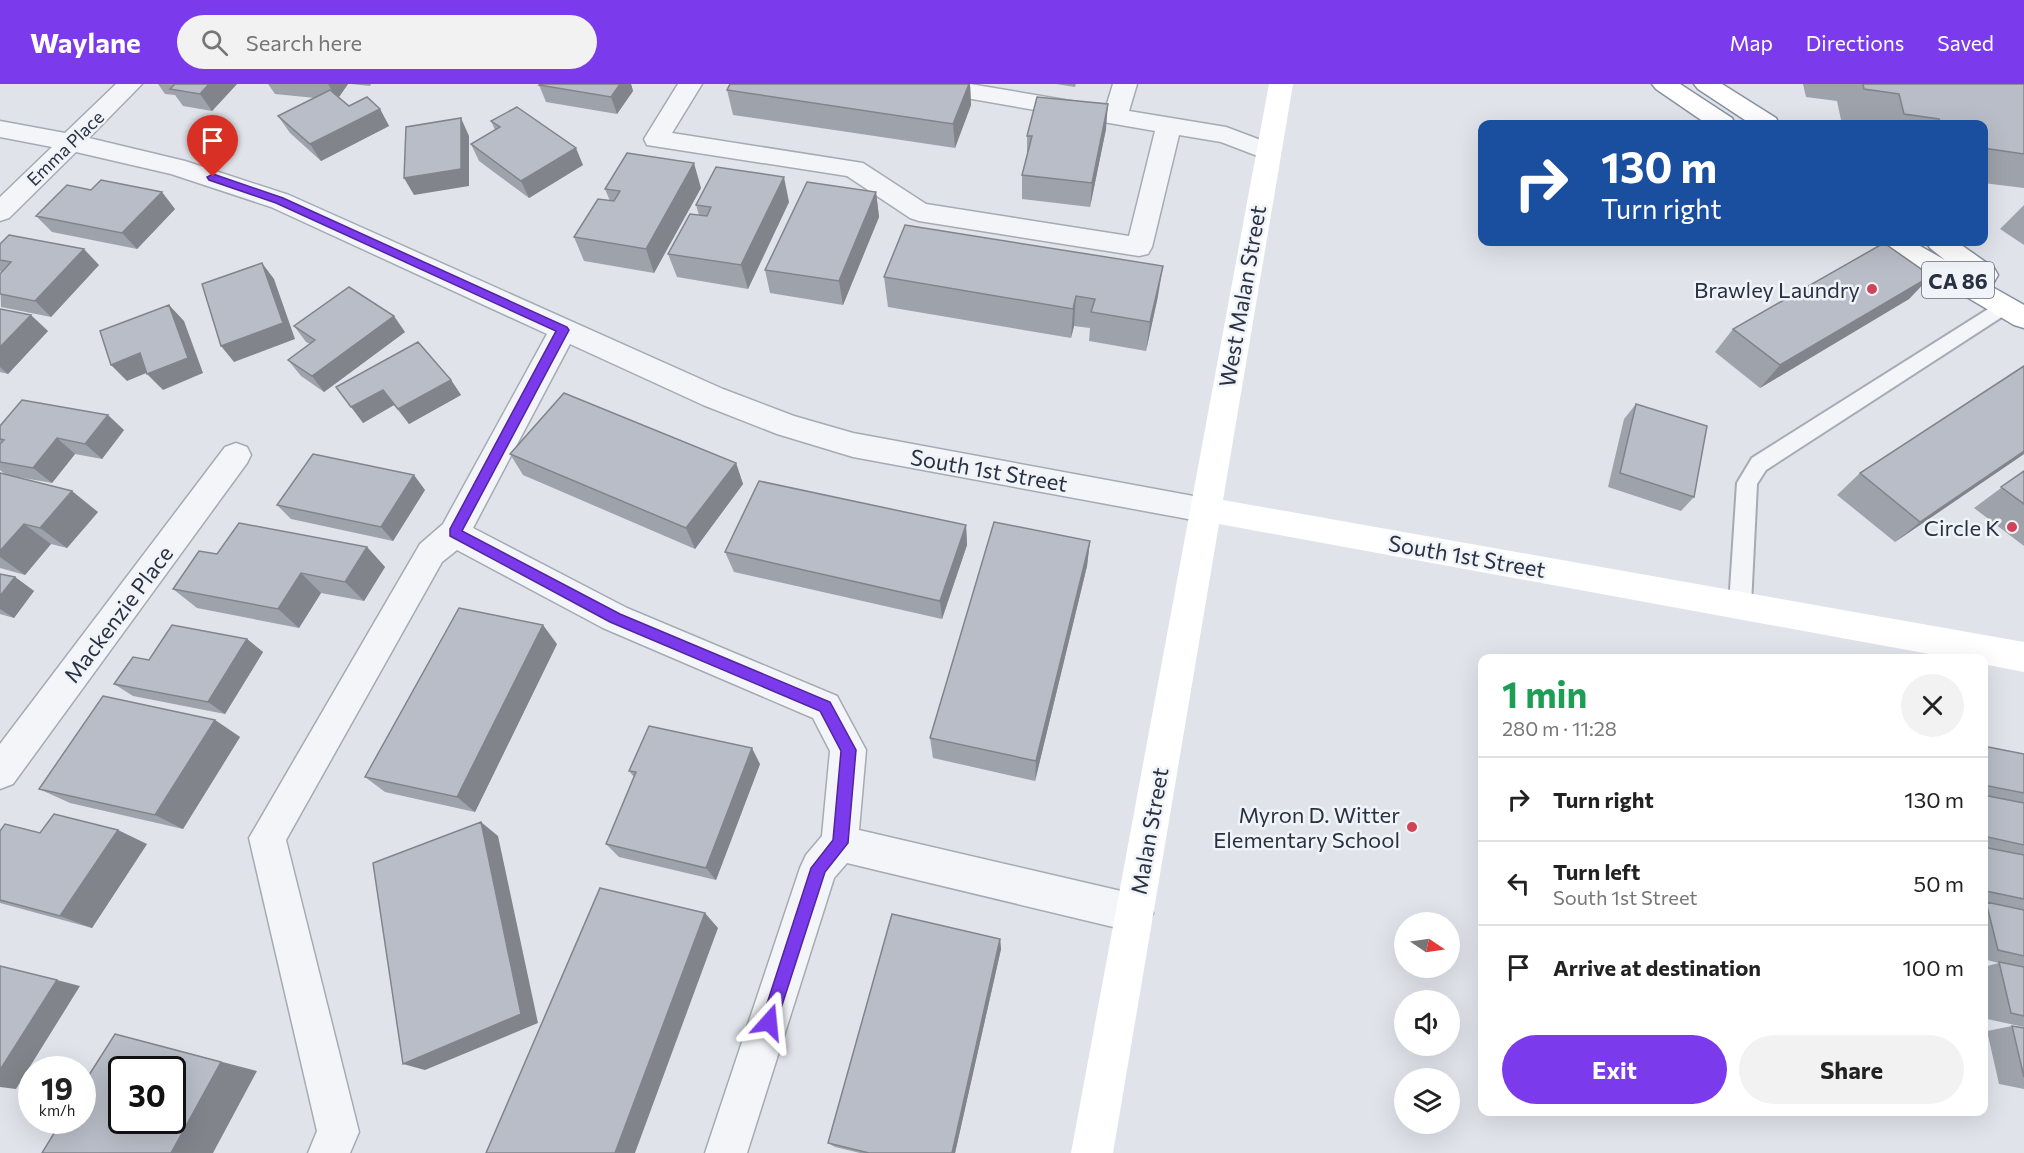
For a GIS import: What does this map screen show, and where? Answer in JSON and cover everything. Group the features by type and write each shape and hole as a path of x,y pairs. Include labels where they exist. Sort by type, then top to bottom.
{"main road":[{"name":"West Malan Street","path":"1204,509 1281,84"},
{"path":"1664,84 1717,120"},
{"path":"1706,84 1761,120"},
{"name":"CA 86","path":"1900,246 2017,309"},
{"name":"CA 86","path":"1944,246 2017,309"},
{"name":"South 1st Street","path":"1204,509 2024,657"},
{"name":"Malan Street","path":"1092,1153 1204,509"}],"street":[{"name":"Emma Place","path":"0,212 130,84"},
{"path":"690,84 656,139 854,169 919,212 1139,247 1169,125"},
{"path":"926,84 1226,135 1268,152"},
{"path":"1116,115 1125,84"},
{"name":"South 1st Street","path":"0,129 72,142 223,180 280,201 713,397 787,426 853,445 1204,509"},
{"path":"329,1153 338,1132 267,838 430,553 454,533 563,330"},
{"name":"Mackenzie Place","path":"0,772 236,455"},
{"path":"454,533 615,618 825,707 848,750 840,843 819,868 726,1153"},
{"path":"840,843 1134,913"}],"lane":[{"path":"1740,605 1747,483 1759,464 2017,309"}],"building":[{"path":"175,84 209,84 200,94 170,89"},
{"path":"540,84 620,84 611,97"},
{"path":"730,84 969,84 953,124 727,90"},
{"path":"1863,84 2024,84 2024,154 1988,149 1988,120 1939,120 1904,114 1899,94 1864,89"},
{"path":"330,90 349,106 367,97 380,109 310,144 278,116"},
{"path":"1037,97 1108,104 1092,183 1022,175 1032,136 1027,136"},
{"path":"517,107 576,148 521,181 471,144 500,127 491,121"},
{"path":"461,118 461,169 404,178 406,127"},
{"path":"627,153 694,163 646,249 574,237 598,199 614,201 620,191 605,189"},
{"path":"716,167 784,177 741,265 668,254 690,214 707,216 711,207 696,205"},
{"path":"101,180 162,192 122,233 36,216 67,185 91,190"},
{"path":"807,182 876,192 839,281 765,270"},
{"path":"905,225 1163,266 1150,322 1091,312 1095,299 1076,296 1073,309 884,277"},
{"path":"9,235 84,249 35,301 0,294 0,274 11,262 0,260 0,244"},
{"path":"1879,246 1888,246 1931,276 1780,365 1733,329"},
{"path":"262,263 283,323 221,346 202,284"},
{"path":"349,287 394,316 312,376 288,360 315,340 294,326"},
{"path":"169,305 188,358 147,374 140,353 111,365 100,331"},
{"path":"0,309 31,315 0,347"},
{"path":"418,342 451,380 398,409 383,390 351,407 336,387"},
{"path":"2024,366 2024,451 1920,522 1860,473"},
{"path":"564,393 736,463 686,528 510,454"},
{"path":"22,400 108,415 85,444 57,438 33,468 0,462 0,444 4,440 0,439 0,426"},
{"path":"1636,404 1707,426 1694,497 1620,473"},
{"path":"313,454 414,475 381,527 277,505"},
{"path":"2024,471 2024,504 2001,487"},
{"path":"0,473 72,491 40,528 24,524 0,551"},
{"path":"759,481 966,525 940,601 725,552"},
{"path":"994,522 1090,541 1036,761 930,738"},
{"path":"239,523 367,547 345,582 301,573 278,609 173,589 199,551 217,554"},
{"path":"0,574 15,577 0,596"},
{"path":"459,608 543,625 457,797 365,777"},
{"path":"172,625 247,639 208,702 114,684 133,657 149,660"},
{"path":"103,696 215,720 155,815 39,789"},
{"path":"649,726 752,748 706,868 606,844 636,772 629,771"},
{"path":"1988,747 2024,754 2024,793 1988,786"},
{"path":"1988,796 2024,803 2024,845 1988,837"},
{"path":"54,814 118,830 60,916 0,900 0,831 5,824 40,833"},
{"path":"481,822 521,1014 403,1064 373,863"},
{"path":"1988,848 2024,855 2024,899 1988,891"},
{"path":"600,888 705,913 615,1153 486,1153"},
{"path":"1988,902 2024,910 2024,956 1998,950"},
{"path":"892,914 1000,939 952,1153 869,1153 828,1143"},
{"path":"1999,962 2024,967 2024,1016 2011,1013"},
{"path":"0,966 57,980 0,1070"},
{"path":"2012,1026 2024,1028 2024,1077"},
{"path":"115,1034 221,1062 186,1126 186,1056 108,1056 108,1134 181,1134 171,1153 42,1153 54,1134 96,1134 96,1064"}],"place":[{"name":"Brawley Laundry","path":"1872,289"},
{"name":"Circle K","path":"2012,527"},
{"name":"Myron D. Witter Elementary School","path":"1412,827"}],"route":[{"path":"213,177 280,201 563,330 454,533 615,618 825,707 848,750 840,843 819,868 769,1022"}]}
